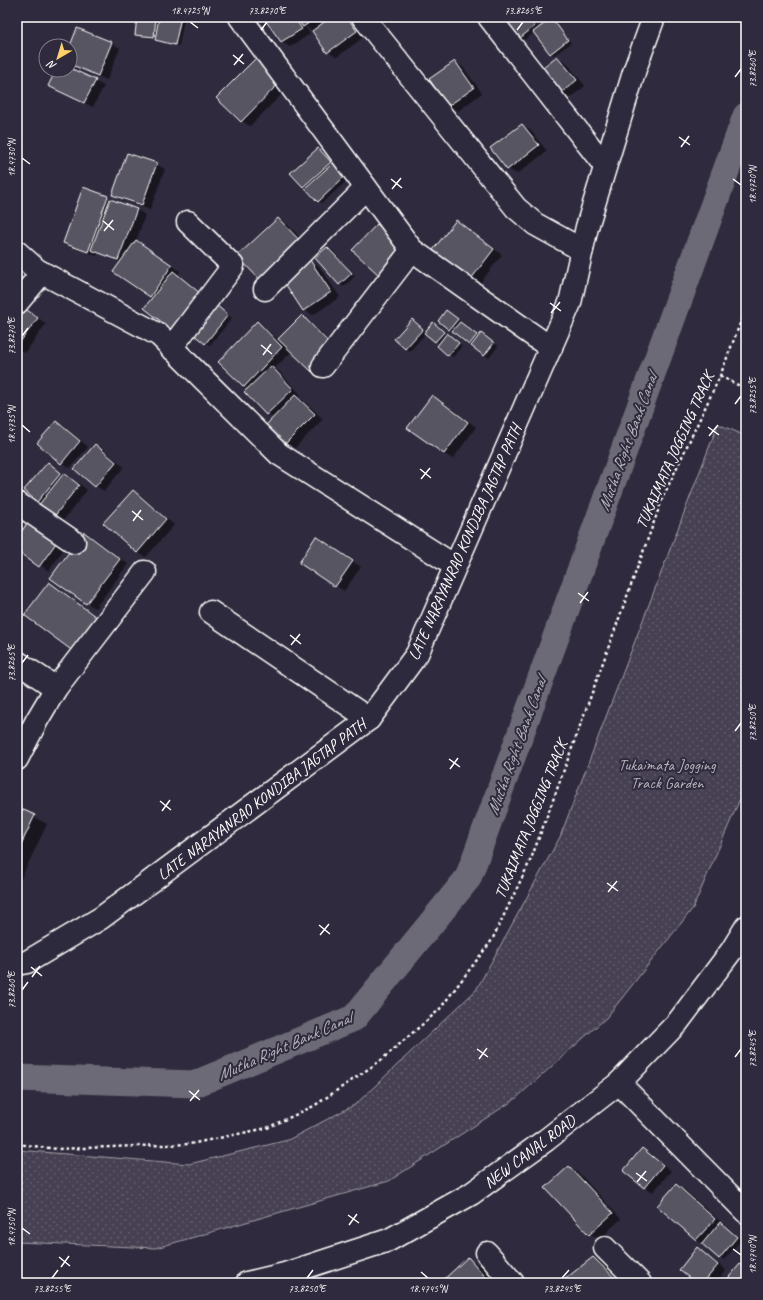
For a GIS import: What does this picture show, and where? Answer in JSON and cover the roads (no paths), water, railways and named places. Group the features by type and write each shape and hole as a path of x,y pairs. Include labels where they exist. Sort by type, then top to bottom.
{"street":[{"path":"240,17 412,250 551,348"},
{"path":"363,17 516,208 535,224 582,250"},
{"path":"489,17 605,166"},
{"name":"LATE NARAYANRAO KONDIBA JAGTAP PATH","path":"17,964 27,962 101,918 369,719 417,654 570,303 587,227 635,69 654,17"},
{"path":"265,289 366,188"},
{"path":"171,348 233,266 188,222"},
{"path":"323,366 412,250"},
{"path":"17,252 42,273 158,335 279,454 455,566"},
{"path":"17,303 42,273"},
{"path":"17,503 74,542"},
{"path":"17,759 37,720 56,688 145,572"},
{"path":"211,612 369,719"},
{"path":"17,662 56,688"},
{"name":"NEW CANAL ROAD","path":"247,1283 286,1274 389,1240 471,1194 546,1140 619,1083 678,1022 732,950 746,927"},
{"path":"619,1083 746,1212"},
{"path":"604,1248 640,1283"},
{"path":"487,1253 513,1283"}],"waterway":[{"name":"Mutha Right Bank Canal","path":"17,1078 195,1084 354,1018 468,878 746,116"}],"park label":[{"name":"Tukaimata Jogging Track Garden","path":"667,773"}]}
